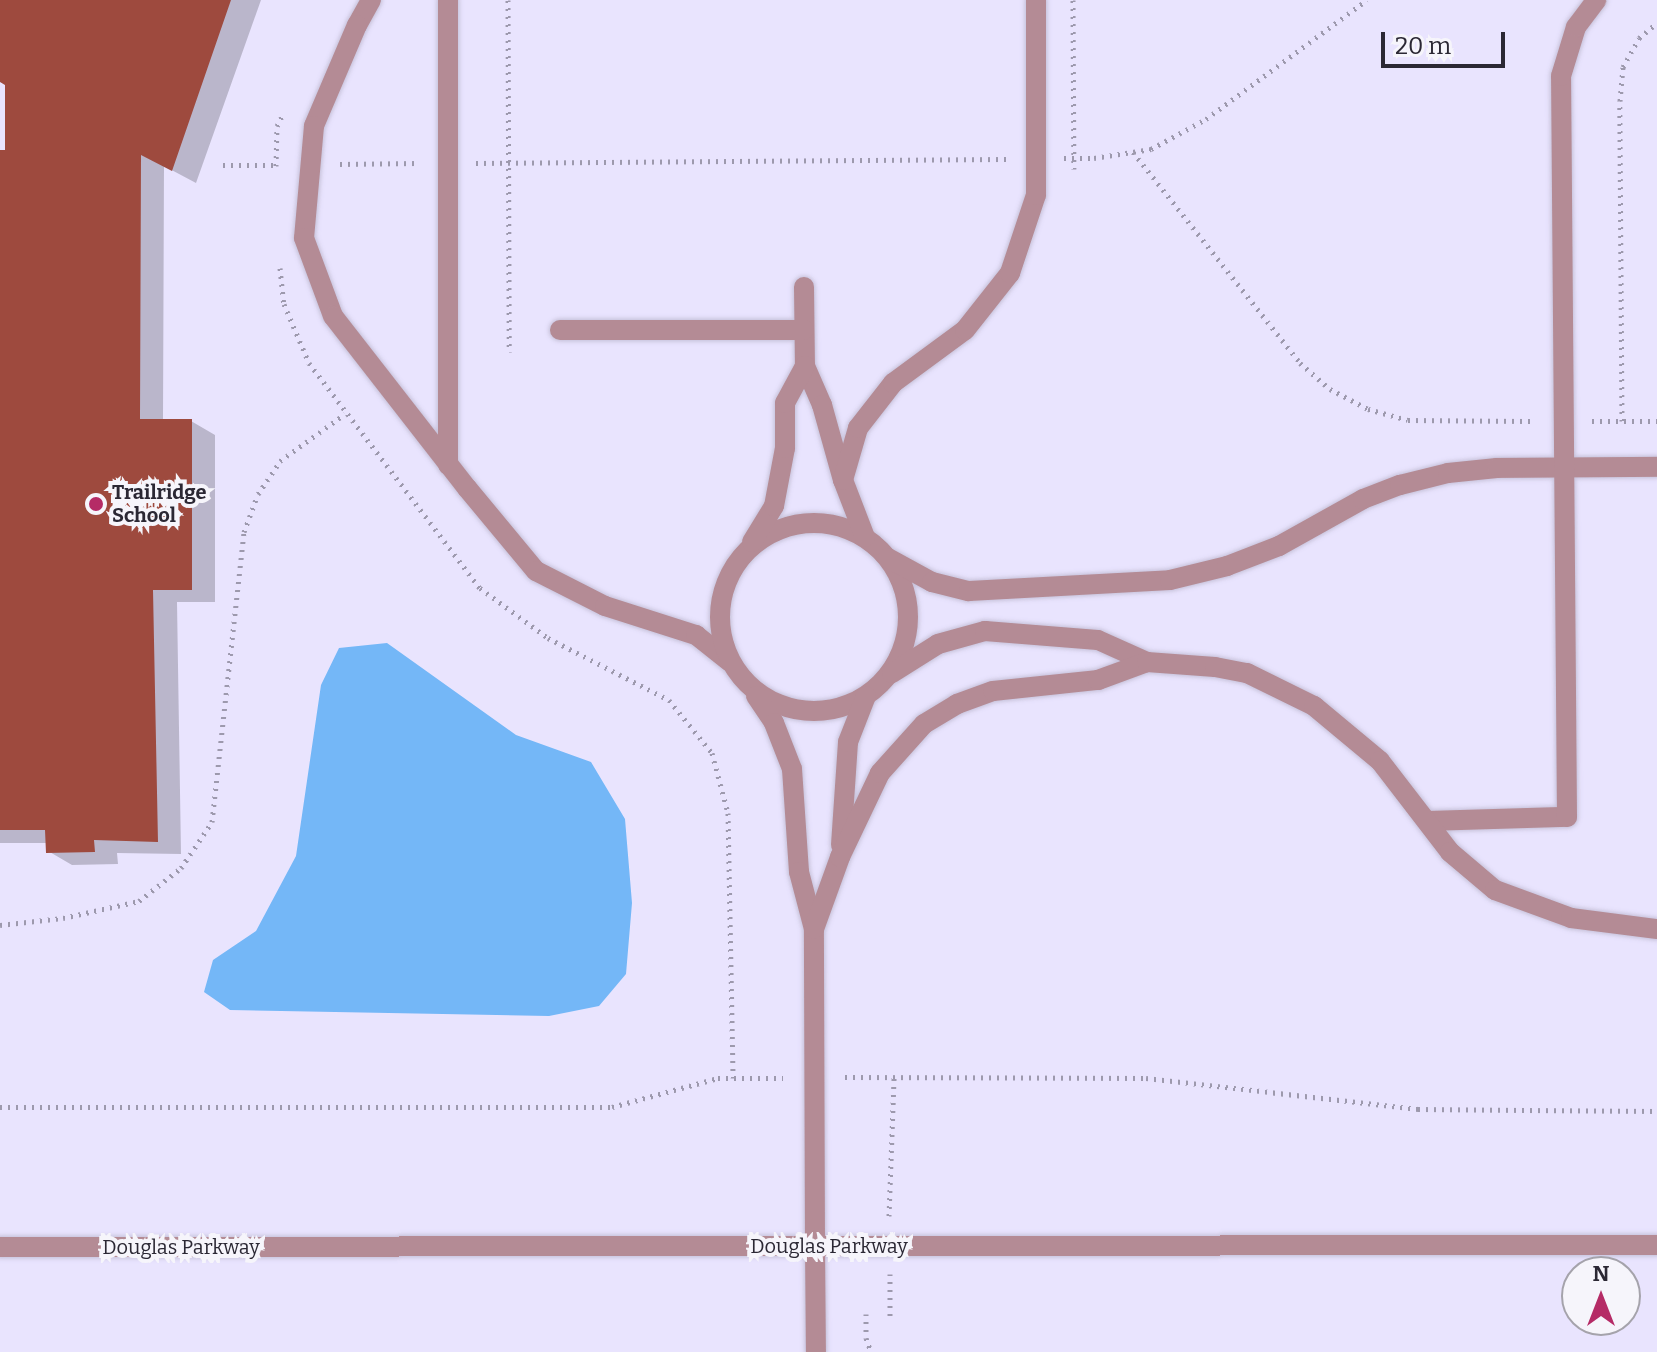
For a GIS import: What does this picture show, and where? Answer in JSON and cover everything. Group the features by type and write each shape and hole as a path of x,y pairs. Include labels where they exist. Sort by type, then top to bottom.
{"street":[{"path":"371,0 314,126 304,238 333,316 448,465 536,571 605,606 696,635 730,662 749,687 774,723 792,769 799,872 814,929 816,1352"},
{"path":"448,0 448,465"},
{"path":"843,480 858,428 893,383 965,330 1010,273 1036,195 1036,0"},
{"path":"1429,821 1567,817 1561,76 1576,27 1596,0"},
{"path":"804,287 805,366 822,405 843,480 865,537"},
{"path":"560,330 804,330"},
{"path":"730,662 720,632 720,601 729,572 774,506 785,448 785,403 805,366"},
{"path":"748,547 775,530 805,523 836,525 865,537 888,558 932,582 969,591 1170,580 1227,566 1279,546 1363,499 1400,485 1448,473 1497,468 1657,467"},
{"path":"888,558 903,585 909,616 904,647 889,675"},
{"path":"749,687 775,704 806,711 837,708 866,696 889,675 938,644 985,631 1098,640 1147,662 1215,667 1247,673 1314,706 1380,761 1450,852 1495,890 1571,918 1657,929"},
{"path":"814,929 840,857 880,773 924,724 957,704 993,691 1098,680 1147,662"},
{"path":"840,857 848,742 866,696"},
{"name":"Douglas Parkway","path":"0,1247 1657,1245"}],"path":[{"path":"508,0 509,352"},
{"path":"1073,0 1074,169"},
{"path":"223,165 1074,158 1133,152 1151,149 1206,119 1367,0"},
{"path":"1622,421 1620,101 1623,67 1639,38 1657,23"},
{"path":"1133,152 1300,363 1330,389 1368,409 1408,420 1657,421"},
{"path":"0,925 63,918 139,901 181,868 197,845 212,822 244,532 258,494 280,461 345,413"},
{"path":"890,1315 894,1077"},
{"path":"866,1314 871,1352"}],"water":[{"path":"387,643 516,735 591,762 625,819 632,903 626,974 599,1006 549,1016 230,1010 204,992 213,960 256,931 296,856 321,685 339,648"}],"building":[{"name":"Trailridge School","path":"0,0 231,0 172,171 141,155 140,419 192,419 192,590 153,590 158,842 94,840 95,852 46,853 45,830 0,830 0,150 5,150 5,85 0,82"}],"place":[{"name":"Trailridge School","path":"96,504"}]}
